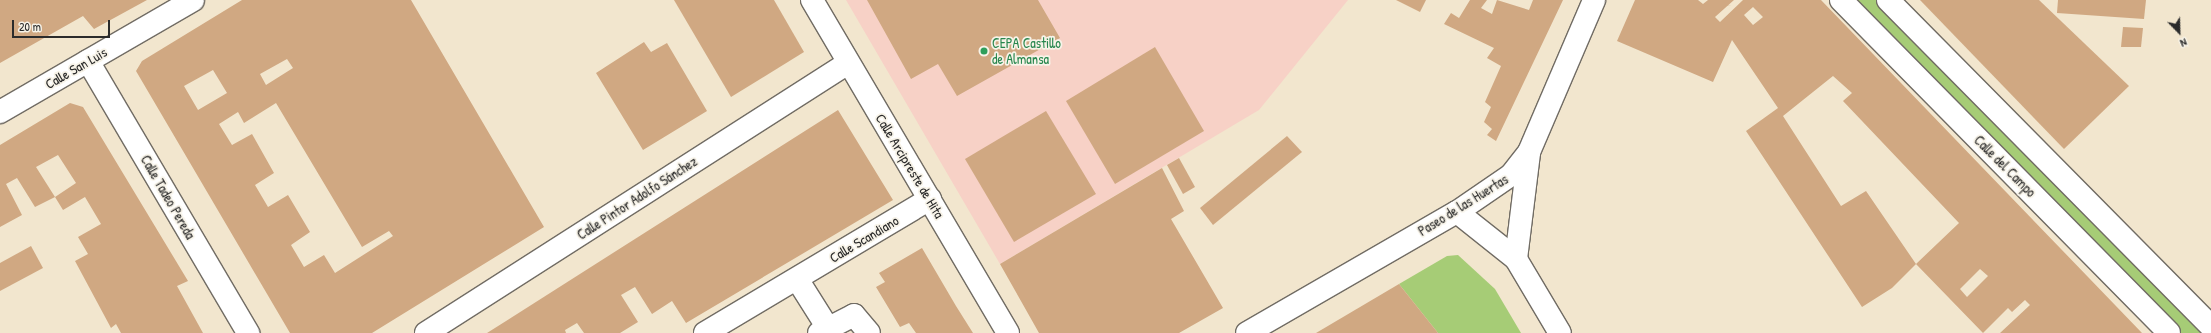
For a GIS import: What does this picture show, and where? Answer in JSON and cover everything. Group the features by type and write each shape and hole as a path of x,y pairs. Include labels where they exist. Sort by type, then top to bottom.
{"street":[{"name":"Calle San Luis","path":"0,111 193,0"},
{"name":"Calle Arcipreste de Hita","path":"812,0 1008,333"},
{"name":"Paseo de las Huertas","path":"1247,333 1457,212 1511,175 1529,152 1594,0"},
{"name":"Calle del Campo","path":"1841,0 2169,333"},
{"path":"1888,0 2211,326"},
{"name":"Calle Tadeo Pereda","path":"88,60 248,333"},
{"name":"Calle Pintor Adolfo Sánchez","path":"426,333 848,63"},
{"path":"1516,259 1529,152"},
{"name":"Calle Scandiano","path":"705,333 930,199"},
{"path":"1457,212 1516,259 1560,333"},
{"path":"797,279 823,330 854,315 869,333"},
{"path":"2189,304 2211,307"}],"shaded area":[{"path":"846,0 1348,0 1259,110 1000,264"}],"green space":[{"path":"1841,0 1889,0 2211,333 2169,333"},
{"path":"1458,255 1495,289 1521,333 1438,333 1399,284 1447,256"}],"building":[{"path":"0,0 147,0 94,29 83,16 0,63"},
{"path":"242,0 411,0 544,227 372,333 290,333 136,71 142,61","holes":["287,59 293,68 266,85 260,74","213,70 227,93 198,110 184,86","276,103 362,247 389,231 393,236 335,273 324,255 304,267 291,245 310,232 288,195 268,207 255,185 274,173 252,134 232,145 219,124 238,112 244,123"]},
{"path":"674,0 774,0 804,52 731,97"},
{"name":"CEPA Castillo de Almansa","path":"867,0 1038,0 1060,38 957,96 938,64 911,79"},
{"path":"1396,0 1426,0 1420,12"},
{"path":"1470,0 1487,0 1481,8 1492,14 1497,0 1529,10 1533,0 1563,0 1496,141 1487,135 1492,129 1484,122 1491,107 1485,102 1501,66 1487,58 1494,48 1444,24 1451,13 1459,18"},
{"path":"1635,0 1698,0 1703,4 1708,0 1734,0 1715,17 1720,22 1743,0 1821,0 2142,333 2000,333 2030,305 2025,300 2012,312 2008,308 1983,333 1916,264 1892,288 1862,307 1746,131 1778,108 1732,40 1713,82 1617,41","holes":["1753,7 1763,17 1753,25 1744,15","1833,76 1852,93 1843,101 1959,223 1916,264 1866,191 1841,206 1783,116","1980,269 1988,276 1967,297 1960,289"]},
{"path":"1920,0 2039,0 2129,86 2064,149"},
{"path":"2058,0 2146,0 2144,19 2057,13"},
{"path":"2123,27 2143,28 2141,47 2121,47"},
{"path":"644,42 651,52 667,43 707,111 643,150 596,73"},
{"path":"1155,47 1204,131 1115,184 1066,101"},
{"path":"70,103 83,107 188,281 177,286 203,333 121,333 116,324 111,328 75,261 88,254 78,237 101,224 85,197 63,210 55,197 35,207 17,178 6,184 22,215 0,227 0,145","holes":["58,155 76,183 55,197 36,167"]},
{"path":"838,110 893,200 686,323 672,301 652,314 635,287 621,295 638,322 620,333 584,333 577,323 565,330 566,333 487,333"},
{"path":"1046,111 1096,194 1014,242 965,159"},
{"path":"1287,136 1302,152 1213,225 1200,208"},
{"path":"1179,158 1195,187 1183,194 1167,165"},
{"path":"1162,168 1184,211 1171,219 1223,308 1179,333 1039,333 1000,264"},
{"path":"31,246 43,268 0,291 0,263"},
{"path":"922,248 973,333 916,333 909,323 900,327 876,287 885,282 879,273"},
{"path":"1399,284 1438,333 1316,333"}],"place":[{"name":"CEPA Castillo de Almansa","path":"984,51"}]}
